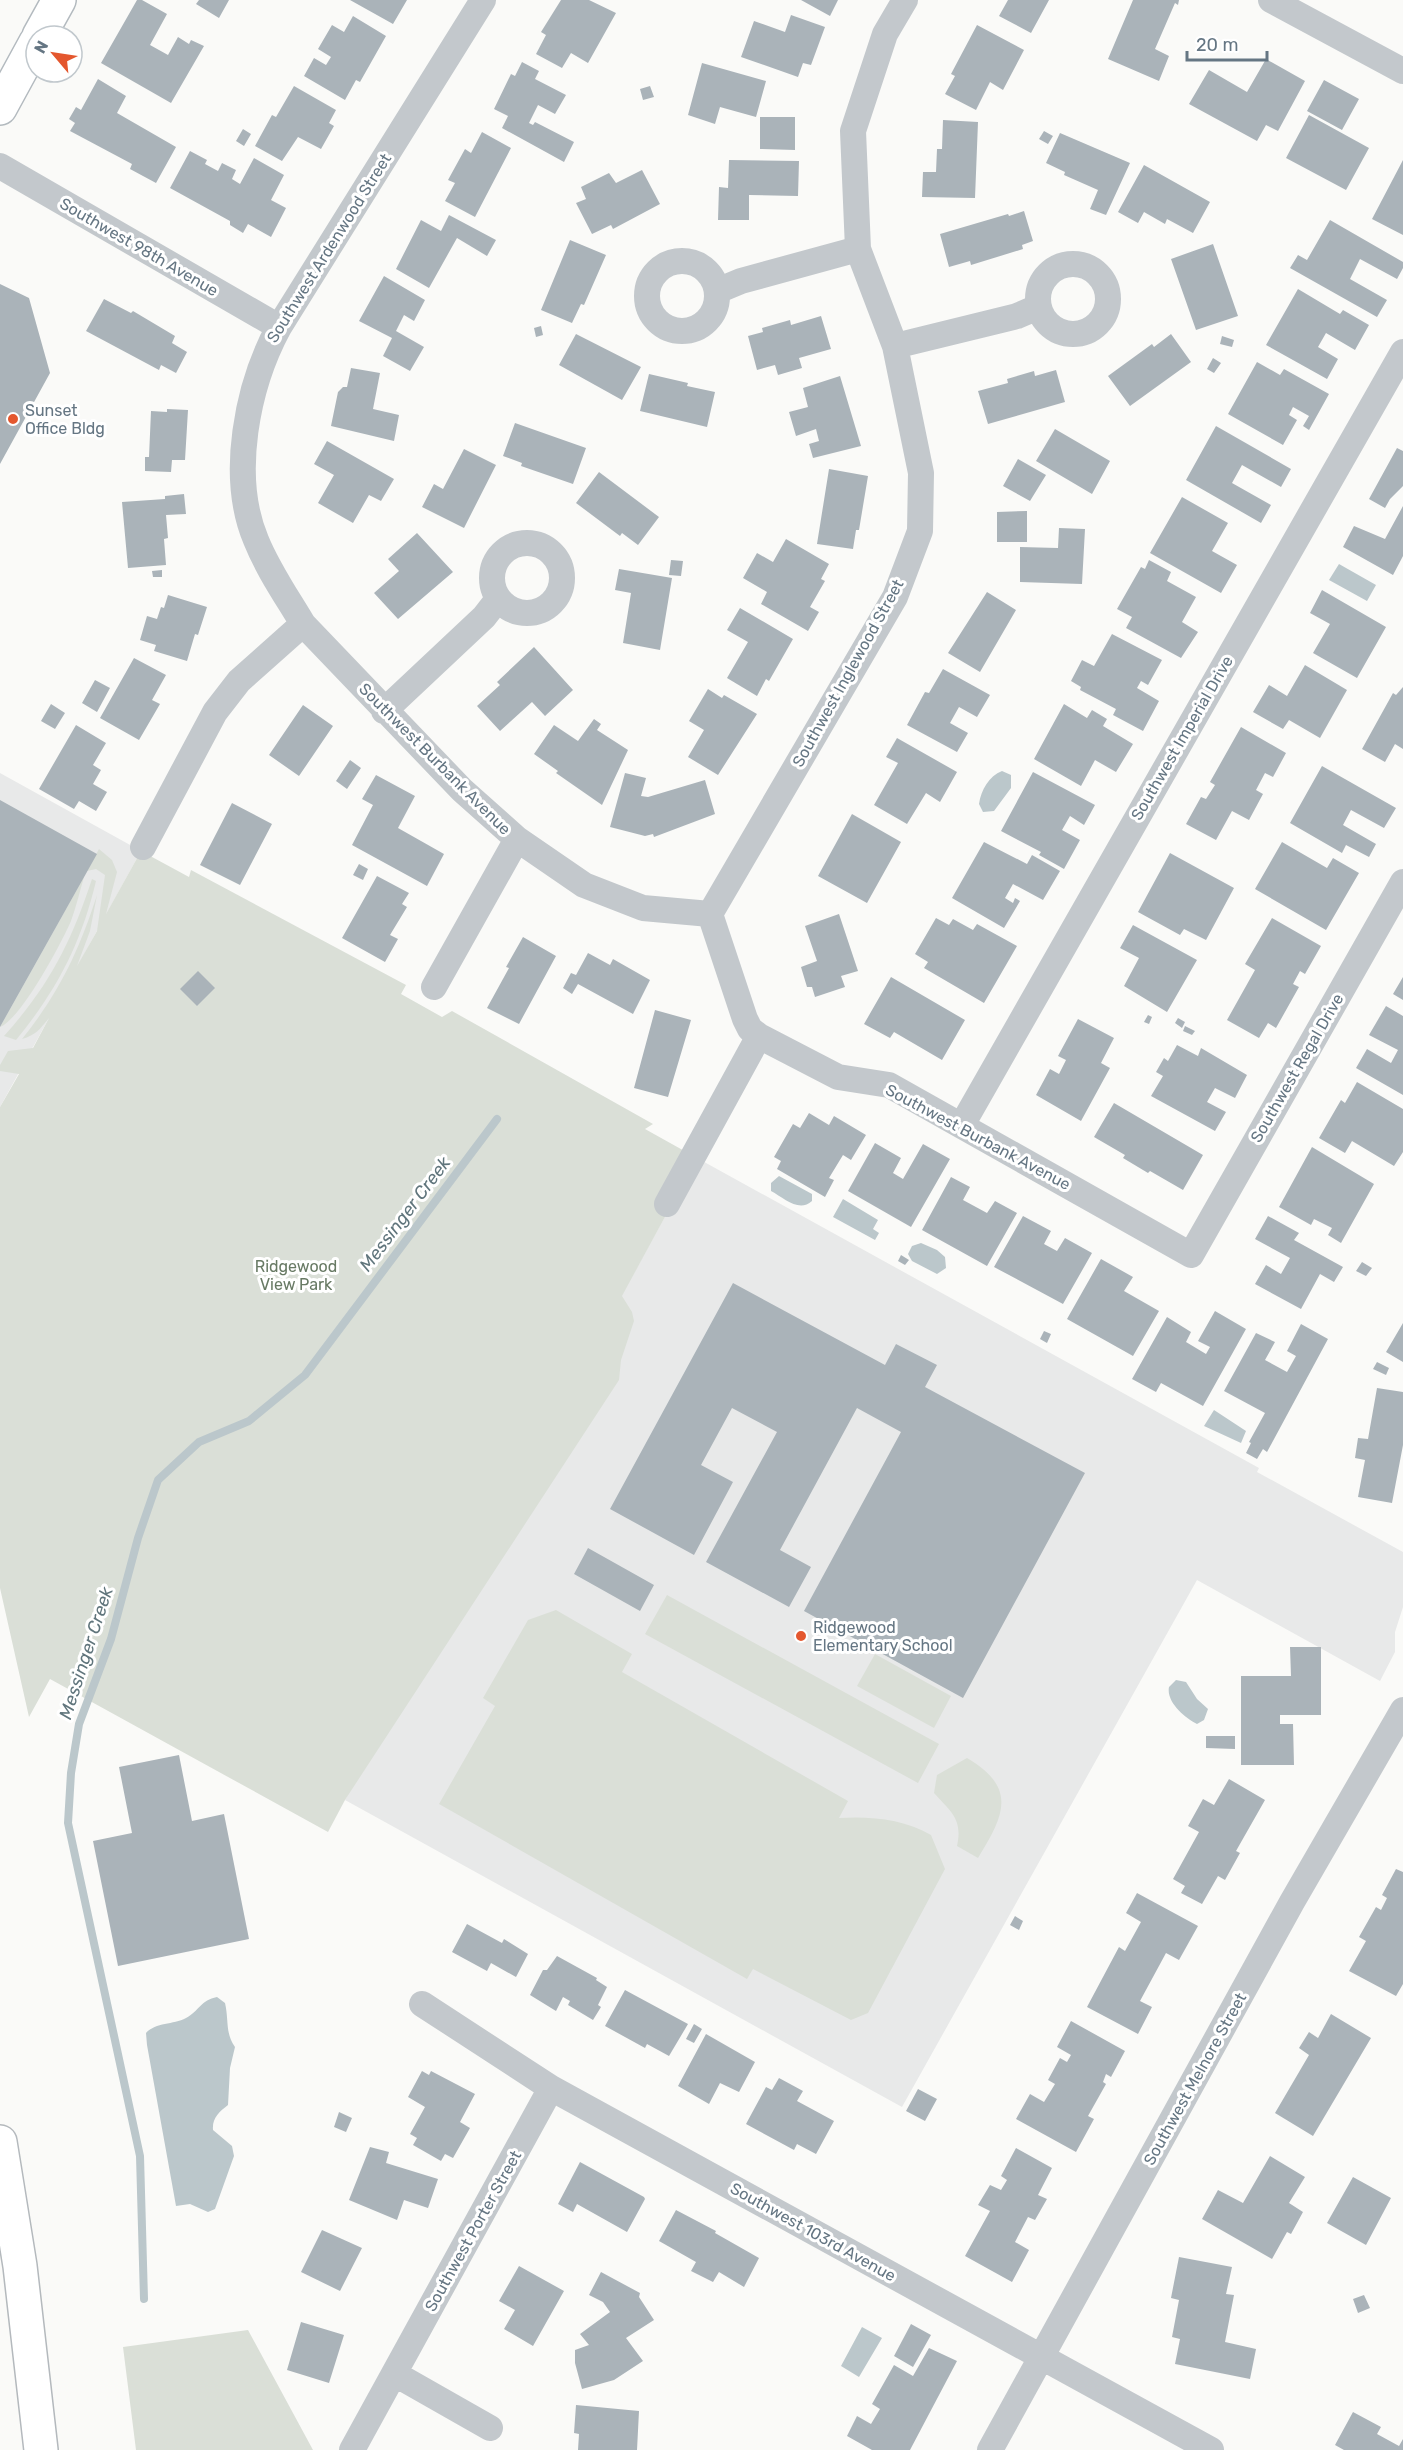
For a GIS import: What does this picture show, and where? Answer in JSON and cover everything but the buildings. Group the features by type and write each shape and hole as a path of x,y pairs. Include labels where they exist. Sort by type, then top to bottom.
{"main road":[{"path":"46,24 59,0"},
{"path":"0,108 24,64"},
{"path":"0,2142 20,2266 41,2450"}],"street":[{"name":"Southwest Ardenwood Street","path":"303,624 266,562 255,538 247,510 244,475 247,413 265,353 279,327 483,0"},
{"name":"Southwest Inglewood Street","path":"710,914 895,597 920,531 921,474 895,346 858,249 853,131 885,34 905,0"},
{"path":"1271,0 1403,71"},
{"name":"Southwest 98th Avenue","path":"0,166 279,327"},
{"path":"717,291 741,281 858,249"},
{"path":"895,346 1017,316 1038,307"},
{"name":"Southwest Imperial Drive","path":"962,1125 1403,352"},
{"path":"384,711 484,617 498,599"},
{"path":"142,847 215,712 240,681 303,624"},
{"name":"Southwest Burbank Avenue","path":"303,624 462,790 517,840 584,885 644,908 710,914 745,1019 750,1029 759,1036 838,1077 889,1085 1191,1255"},
{"path":"434,987 517,840"},
{"name":"Southwest Regal Drive","path":"1191,1255 1403,882"},
{"path":"667,1204 759,1036"},
{"name":"Southwest Melnore Street","path":"990,2450 1292,1902 1403,1710"},
{"name":"Southwest 103rd Avenue","path":"422,2004 551,2088 1211,2450"},
{"name":"Southwest Porter Street","path":"352,2450 551,2088"},
{"path":"394,2374 490,2428"}],"shaded area":[{"path":"1339,564 1376,585 1367,601 1329,580"},
{"path":"1002,771 1011,775 1011,788 994,811 983,812 979,804 984,789 993,776"},
{"path":"0,773 141,851 0,1107"},
{"name":"Ridgewood Elementary School","path":"697,1158 1259,1468 1257,1472 1403,1552 1403,1607 1395,1632 1395,1652 1380,1681 1197,1580 902,2107 345,1800"},
{"path":"779,1176 812,1194 812,1201 797,1205 771,1191 771,1183"},
{"path":"843,1199 878,1220 873,1229 879,1233 875,1240 833,1217"},
{"path":"921,1243 937,1250 945,1257 946,1268 937,1274 912,1261 908,1254 912,1246"},
{"path":"1214,1410 1246,1431 1241,1443 1204,1426"},
{"path":"1176,1680 1186,1682 1197,1699 1208,1709 1204,1720 1197,1724 1182,1714 1173,1704 1169,1687"},
{"path":"217,1997 225,2003 228,2031 235,2047 230,2068 228,2105 217,2116 213,2130 232,2146 234,2156 215,2209 208,2212 190,2204 176,2206 146,2033 160,2025 186,2018 204,2003"},
{"path":"862,2327 882,2338 859,2377 841,2366"}],"green space":[{"name":"Ridgewood View Park","path":"99,849 112,860 117,872 106,914 141,851 189,877 191,870 406,985 401,994 442,1017 452,1011 653,1124 645,1129 697,1158 622,1296 632,1312 634,1321 621,1360 619,1380 345,1800 328,1832 50,1679 29,1717 0,1588 0,1107 19,1074 0,1071 0,1065 8,1051 33,1048 49,1018 31,1036 22,1039 47,1005 67,971 97,895 90,931 77,966 97,931 105,875 96,869 87,871"},
{"path":"84,877 71,921 50,963 19,1010 0,1027"},
{"path":"92,879 96,881 90,904 66,965 44,1003 16,1040 4,1036 34,999 57,963 76,924"},
{"path":"667,1595 939,1744 918,1783 645,1634"},
{"path":"556,1610 632,1654 622,1672 848,1801 839,1818 898,1822 931,1835 945,1869 868,2013 851,2020 753,1969 747,1979 439,1804 495,1706 483,1698 528,1620"},
{"path":"875,1654 951,1696 934,1728 857,1686"},
{"path":"967,1758 994,1780 1000,1792 999,1816 978,1858 957,1846 957,1822 934,1793 937,1775"},
{"path":"248,2330 313,2450 136,2450 123,2347"}],"waterway":[{"name":"Messinger Creek","path":"144,2299 140,2156 68,1823 71,1773 79,1724 111,1639 138,1538 158,1480 199,1442 249,1421 305,1375 497,1119"}],"place":[{"name":"Sunset Office Bldg","path":"13,419"},
{"name":"Ridgewood Elementary School","path":"801,1636"}]}
